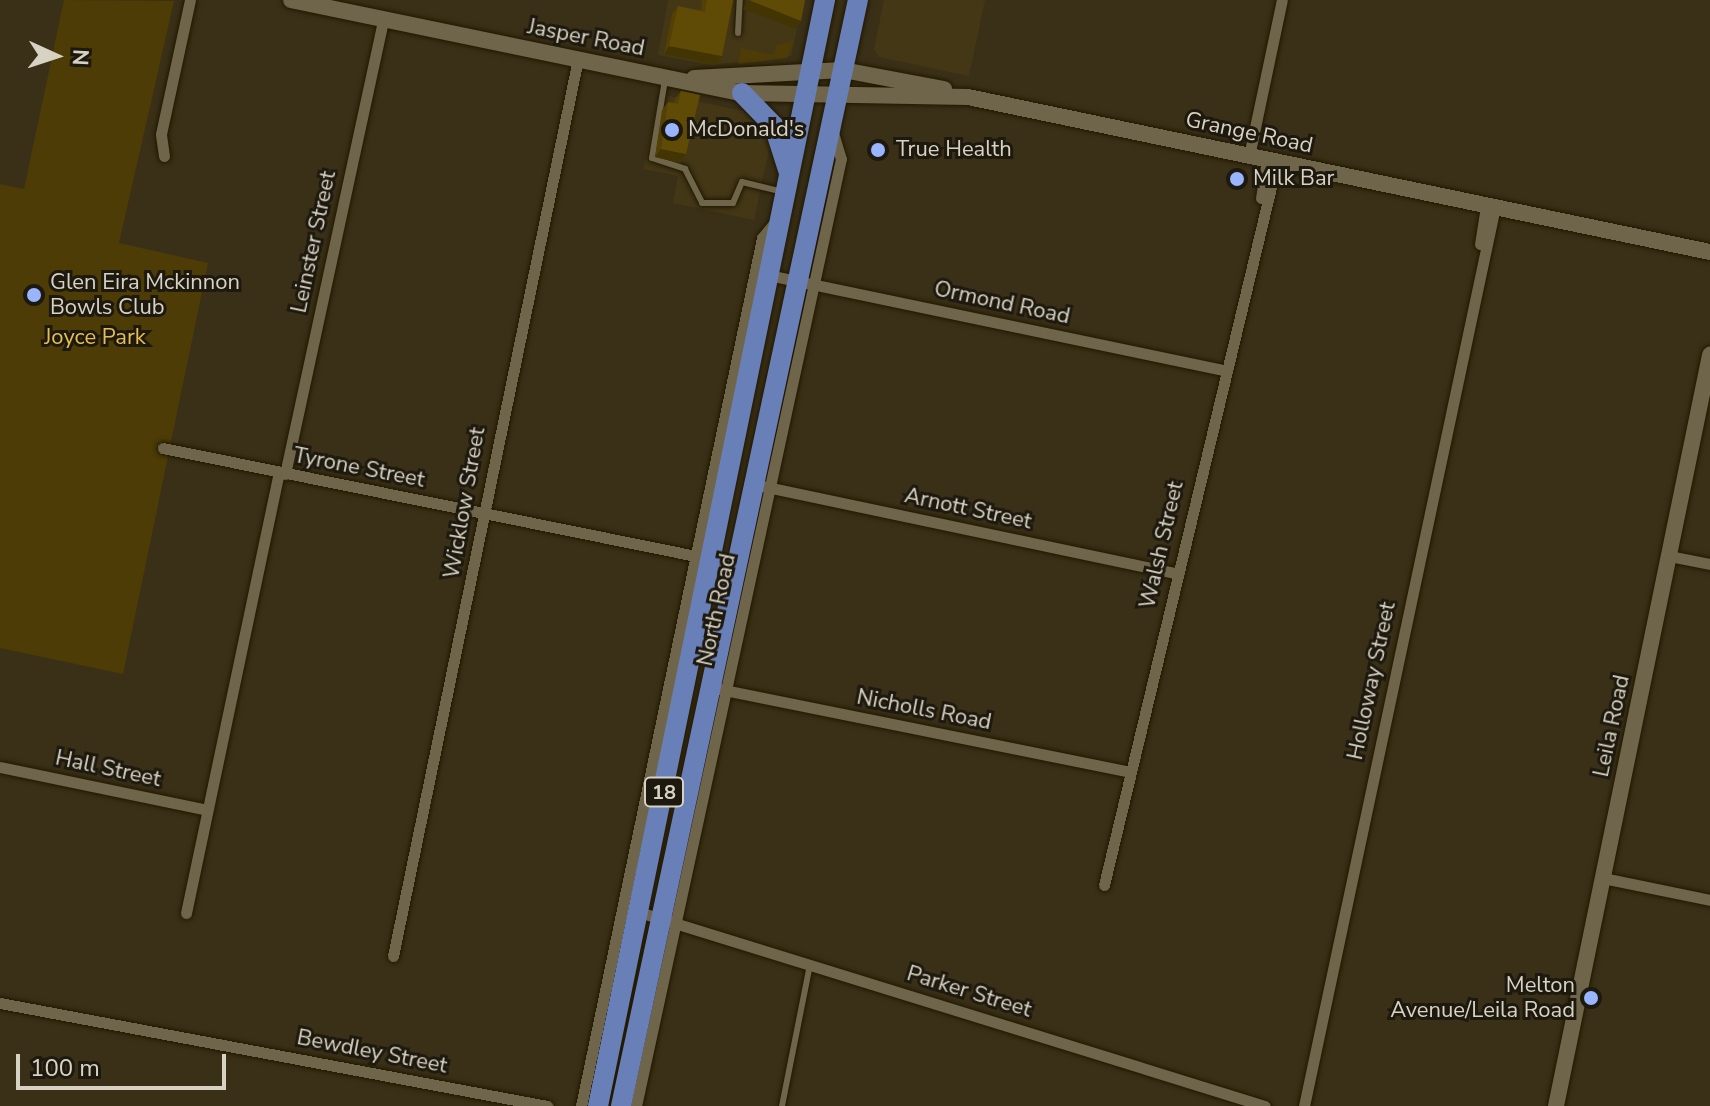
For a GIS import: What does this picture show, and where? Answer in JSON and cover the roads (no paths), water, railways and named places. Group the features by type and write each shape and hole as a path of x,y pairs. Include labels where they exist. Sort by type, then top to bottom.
{"highway":[{"name":"North Road","path":"621,1106 669,919 717,688 735,564 760,485 805,282 831,124 858,0"},
{"name":"North Road","path":"598,1106 639,912 705,558 773,276 821,1"},
{"path":"742,93 774,126 789,193"}],"main road":[{"name":"Jasper Road","path":"291,0 352,6 383,19 742,93 806,93"},
{"name":"Jasper Road","path":"685,79 843,70"},
{"name":"Grange Road","path":"843,70 893,75 968,97 1710,252"},
{"name":"Grange Road","path":"806,93 968,97"},
{"name":"Leila Road","path":"1556,1106 1710,355"}],"street":[{"path":"164,156 161,134 190,0"},
{"path":"1249,156 1282,0"},
{"name":"Leinster Street","path":"186,913 383,19"},
{"name":"Wicklow Street","path":"393,956 578,59"},
{"name":"Walsh Street","path":"1104,885 1272,160"},
{"name":"North Road","path":"581,1106 705,558 762,238 789,193"},
{"name":"Holloway Street","path":"1304,1106 1491,206"},
{"name":"Ormond Road","path":"773,276 1224,370"},
{"name":"Tyrone Street","path":"163,448 735,564"},
{"name":"North Road","path":"717,688 760,485"},
{"name":"Arnott Street","path":"760,485 1176,573"},
{"path":"1669,556 1710,564"},
{"name":"Nicholls Road","path":"717,688 1130,772"},
{"name":"Hall Street","path":"0,767 207,810"},
{"path":"1603,878 1710,900"},
{"name":"Parker Street","path":"639,912 1265,1106"},
{"name":"North Road","path":"636,1106 669,919"},
{"name":"Bewdley Street","path":"0,1003 547,1106"}],"lane":[{"path":"738,33 740,0"},
{"path":"665,76 652,158 685,169 702,203 733,203 742,182 789,193"},
{"path":"782,1106 810,964"}],"place":[{"name":"McDonald's","path":"672,130"},
{"name":"True Health","path":"878,150"},
{"name":"Milk Bar","path":"1237,179"},
{"name":"Glen Eira Mckinnon Bowls Club","path":"34,295"},
{"name":"Melton Avenue/Leila Road","path":"1591,998"}],"park label":[{"name":"Joyce Park","path":"95,338"}]}
